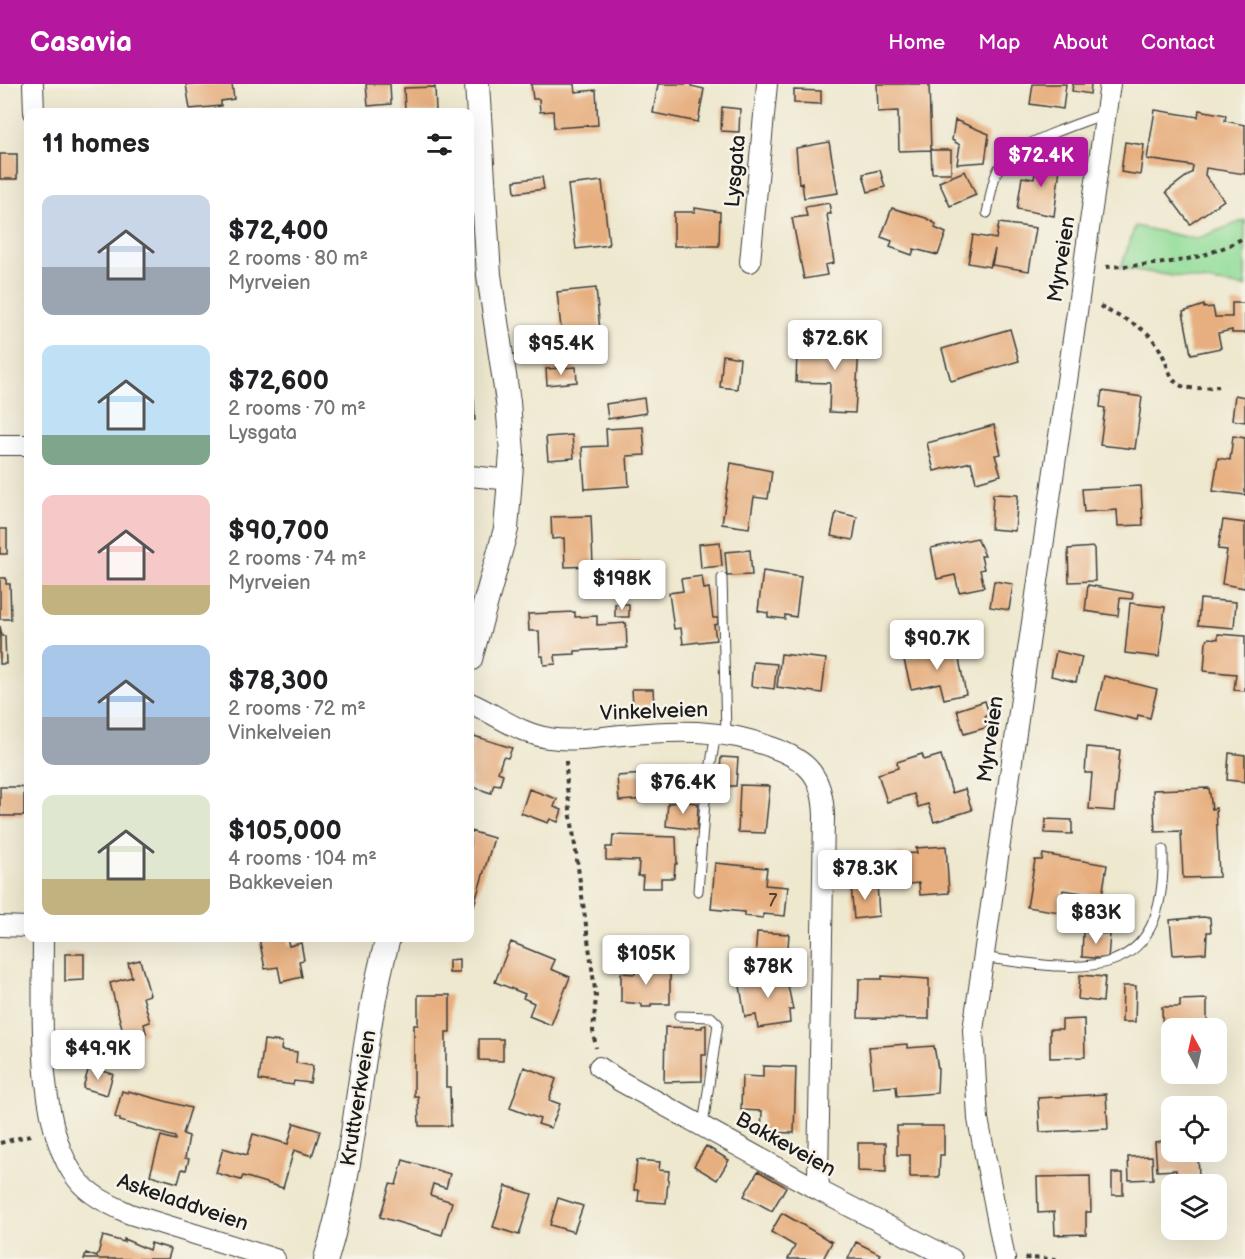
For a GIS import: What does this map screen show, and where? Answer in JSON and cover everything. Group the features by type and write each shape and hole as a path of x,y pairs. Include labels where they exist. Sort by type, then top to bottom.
{"street":[{"path":"33,84 34,108"},
{"path":"474,645 506,529 511,480 510,426 487,256 477,84"},
{"name":"Lysgata","path":"750,262 767,84"},
{"name":"Myrveien","path":"1013,1258 986,1169 974,1082 973,1030 1110,84"},
{"path":"0,446 24,445"},
{"path":"474,476 511,480"},
{"name":"Vinkelveien","path":"474,705 533,734 565,739 660,732 721,733 753,740 801,761 810,769 821,788 824,816 820,1191"},
{"path":"0,926 24,927"},
{"name":"Askeladdveien","path":"43,942 44,1045 48,1092 61,1149 77,1180 107,1203 152,1222 275,1259"},
{"name":"Kruttverkveien","path":"326,1259 344,1187 370,1021 387,942"},
{"name":"Bakkeveien","path":"599,1067 620,1081 820,1191 952,1259"}],"lane":[{"path":"987,213 993,183 1005,160 1053,134 1107,113"},
{"path":"698,891 705,801 721,733 722,578"},
{"path":"982,957 1055,965 1094,966 1113,963 1131,954 1146,936 1159,903 1164,880 1163,850"},
{"path":"679,1016 711,1017 718,1024 703,1125"}],"path":[{"path":"1084,268 1180,262 1224,249 1245,237"},
{"path":"1080,298 1095,303 1146,333 1158,348 1171,378 1178,384 1193,390 1220,386"},
{"path":"565,739 567,788 596,997 593,1031 599,1067"},
{"path":"0,1143 55,1130"},
{"path":"1013,1258 1060,1259"}],"green space":[{"path":"1245,220 1245,287 1121,268 1135,226 1196,239"}],"building":[{"path":"186,84 232,84 234,99 221,101 221,106 190,108"},
{"path":"366,84 390,84 391,104 368,106"},
{"path":"531,84 574,84 575,92 596,90 598,125 554,128 553,111 540,112 539,99 533,99"},
{"path":"658,84 691,84 691,86 704,89 698,122 653,113"},
{"path":"877,84 929,84 931,150 899,151 898,111 878,112"},
{"path":"1033,84 1066,84 1063,109 1030,104"},
{"path":"1073,84 1091,84 1090,94 1072,91"},
{"path":"435,87 436,108 405,108 404,88"},
{"path":"794,90 821,91 821,104 794,103"},
{"path":"722,107 740,109 739,132 721,131"},
{"path":"1155,110 1198,117 1199,110 1226,115 1225,121 1245,125 1245,174 1206,168 1205,175 1224,200 1190,224 1166,192 1192,172 1193,166 1147,159"},
{"path":"955,120 989,134 985,162 957,164 960,145 952,140"},
{"path":"829,142 838,193 804,198 802,183 799,184 796,148"},
{"path":"1125,142 1144,145 1140,175 1121,172"},
{"path":"931,150 951,150 951,173 932,173"},
{"path":"0,154 17,154 17,179 0,179"},
{"path":"1038,157 1061,160 1054,216 1017,209 1022,177 1034,179"},
{"path":"880,170 885,187 868,192 863,174"},
{"path":"965,171 976,195 950,206 939,182"},
{"path":"542,177 544,189 515,193 514,181"},
{"path":"602,181 609,245 576,249 568,185"},
{"path":"829,203 831,214 827,214 834,263 825,265 827,275 804,279 792,218 807,216 805,207"},
{"path":"695,208 720,212 719,246 674,246 674,212 695,212"},
{"path":"892,208 926,218 936,224 935,228 946,233 938,255 914,249 912,255 890,247 892,241 881,237"},
{"path":"999,223 1036,228 1029,271 992,265 995,249 990,267 968,263 973,235 996,239"},
{"path":"596,288 601,342 563,346 557,292"},
{"path":"1232,303 1245,303 1245,333 1232,333 1232,330 1218,333 1221,348 1191,354 1183,312 1204,305 1204,308 1213,307 1215,317 1232,317"},
{"path":"1010,329 1019,361 951,381 942,349"},
{"path":"834,332 860,332 855,413 829,412 830,383 796,382 797,353 833,354"},
{"path":"723,355 740,358 737,389 720,387"},
{"path":"576,367 577,382 547,385 546,369"},
{"path":"1102,391 1142,397 1135,449 1100,445 1105,408 1100,407"},
{"path":"1235,395 1245,397 1245,422 1232,420"},
{"path":"644,398 646,413 608,419 606,404"},
{"path":"994,425 1001,454 995,455 1001,475 976,482 971,462 934,471 927,443"},
{"path":"643,427 645,455 627,456 629,486 585,489 582,447 607,446 606,429"},
{"path":"572,435 574,458 548,460 546,437"},
{"path":"1233,436 1245,438 1245,495 1213,491 1218,458 1230,460"},
{"path":"731,463 772,471 768,499 754,497 749,528 722,524"},
{"path":"1141,486 1143,525 1118,526 1117,510 1084,512 1082,489"},
{"path":"993,494 1018,495 1015,531 991,529"},
{"path":"836,512 857,517 853,540 831,536"},
{"path":"591,516 593,566 565,567 564,538 552,539 551,517"},
{"path":"1223,520 1245,523 1245,588 1222,584 1227,550 1218,549"},
{"path":"0,529 7,529 7,554 0,554"},
{"path":"977,538 985,556 981,556 984,569 980,570 984,587 959,592 955,575 937,579 931,548"},
{"path":"720,542 722,566 701,568 699,544"},
{"path":"1094,547 1095,581 1069,582 1068,549"},
{"path":"750,550 752,575 727,576 725,552"},
{"path":"641,562 642,584 616,586 615,563"},
{"path":"763,571 801,577 796,617 785,615 785,619 768,617 768,613 758,611"},
{"path":"702,576 704,589 709,588 713,618 718,618 718,624 714,625 716,640 683,644 681,628 674,629 669,593 683,591 681,579"},
{"path":"0,578 6,578 6,584 10,584 11,619 0,619"},
{"path":"994,581 1013,584 1009,610 990,607"},
{"path":"1088,585 1133,593 1132,599 1120,598 1118,616 1085,611"},
{"path":"1200,599 1236,602 1234,628 1198,625"},
{"path":"1130,603 1165,607 1159,657 1125,653"},
{"path":"615,604 629,604 629,617 615,617"},
{"path":"575,612 575,617 597,616 597,625 626,623 627,648 575,651 575,654 555,655 556,664 544,665 543,656 540,656 539,631 529,631 528,614"},
{"path":"0,626 2,636 5,636 6,664 0,664"},
{"path":"1218,634 1245,636 1245,691 1234,690 1236,674 1204,671 1206,642 1209,638 1218,639"},
{"path":"949,645 950,650 957,649 966,694 944,699 940,683 911,689 904,660 927,655 926,650"},
{"path":"1056,651 1082,657 1076,682 1051,676"},
{"path":"781,654 826,659 822,693 777,687"},
{"path":"753,662 777,664 774,689 751,686"},
{"path":"1104,676 1157,689 1150,718 1138,715 1137,720 1096,710"},
{"path":"632,689 653,689 654,705 633,706"},
{"path":"985,701 989,714 985,716 988,727 964,734 957,710"},
{"path":"474,736 512,748 508,758 503,757 498,772 503,774 500,785 494,784 491,793 474,787"},
{"path":"1087,747 1120,750 1114,811 1089,809 1092,773 1085,773"},
{"path":"1229,753 1245,755 1245,782 1227,780"},
{"path":"922,754 924,760 941,755 952,793 965,789 972,810 934,822 928,804 918,807 914,794 887,802 878,774 898,768 897,762"},
{"path":"721,757 738,758 736,786 719,786"},
{"path":"645,774 650,776 651,783 646,783 647,799 619,801 617,776"},
{"path":"740,785 770,786 765,833 738,832"},
{"path":"0,787 24,787 24,816 0,816"},
{"path":"1209,788 1212,809 1216,808 1219,877 1183,878 1181,831 1155,832 1153,790"},
{"path":"529,789 557,799 554,807 562,810 558,822 550,819 548,823 521,813"},
{"path":"668,803 698,803 697,830 666,826"},
{"path":"1046,819 1072,820 1072,834 1045,833"},
{"path":"474,832 494,838 474,905"},
{"path":"613,835 676,837 677,864 675,864 674,878 661,878 661,888 642,888 643,876 638,876 639,861 606,860 606,847 612,847"},
{"path":"946,846 949,893 920,895 919,883 886,886 885,877 877,877 876,859 884,859 884,855 917,853 916,848"},
{"path":"1043,854 1107,865 1102,896 1063,890 1059,912 1027,907 1035,860 1042,860"},
{"path":"858,859 860,874 835,877 834,862"},
{"path":"715,863 767,868 765,885 788,887 785,916 763,914 763,918 744,916 744,912 711,909"},
{"path":"877,883 879,916 854,919 851,885"},
{"path":"1210,918 1211,932 1207,932 1206,953 1173,955 1170,920"},
{"path":"757,932 789,934 787,960 755,958"},
{"path":"1083,932 1110,934 1108,959 1082,957"},
{"path":"260,942 288,942 289,946 301,943 304,960 299,961 302,977 281,982 278,967 265,969"},
{"path":"511,942 555,960 551,969 570,977 551,1025 529,1016 534,1003 523,998 525,994 495,982"},
{"path":"65,954 84,954 84,980 65,981"},
{"path":"459,959 459,973 449,973 449,960"},
{"path":"140,960 150,995 143,997 150,1022 144,1024 146,1033 125,1039 110,983 132,977 128,963"},
{"path":"635,962 658,962 658,972 670,972 670,1004 651,1004 651,1007 642,1007 642,1004 621,1002 621,973 635,974"},
{"path":"785,971 793,1010 789,1010 790,1023 758,1028 756,1015 745,1017 740,986 753,984 752,976"},
{"path":"1080,975 1105,977 1103,1002 1078,999"},
{"path":"882,976 929,979 929,1019 858,1018 859,979 882,979"},
{"path":"1123,986 1136,986 1135,1022 1122,1022"},
{"path":"418,995 450,995 450,1032 446,1032 446,1087 450,1087 451,1126 419,1126 418,1096 414,1096 414,1025 418,1025"},
{"path":"1207,999 1207,1018 1162,1018 1162,1007 1180,1007 1180,1000"},
{"path":"1084,1019 1085,1057 1050,1058 1050,1029 1062,1029 1062,1020"},
{"path":"706,1025 706,1055 702,1055 702,1081 664,1082 665,1027 702,1028"},
{"path":"479,1039 503,1039 503,1061 479,1060"},
{"path":"264,1040 282,1042 281,1050 297,1052 296,1063 313,1066 310,1083 294,1081 293,1085 259,1080"},
{"path":"907,1044 907,1048 934,1046 938,1069 937,1093 897,1096 896,1086 873,1088 869,1047"},
{"path":"763,1066 796,1067 794,1133 761,1132 762,1111 741,1110 742,1076 763,1077"},
{"path":"89,1067 113,1074 107,1095 83,1088"},
{"path":"524,1067 556,1079 549,1100 560,1104 551,1128 538,1124 540,1119 510,1108"},
{"path":"122,1091 191,1108 183,1134 189,1136 185,1158 189,1159 186,1170 182,1169 178,1183 150,1175 161,1136 175,1140 175,1137 120,1121 115,1117"},
{"path":"1106,1094 1108,1129 1040,1132 1038,1098"},
{"path":"294,1123 320,1131 312,1156 294,1150 283,1188 243,1176 241,1180 216,1173 223,1148 247,1155 253,1134 288,1144"},
{"path":"897,1126 944,1126 944,1155 940,1155 939,1177 910,1177 910,1155 897,1155"},
{"path":"1161,1141 1161,1162 1198,1162 1199,1174 1176,1174 1176,1170 1157,1171 1155,1142"},
{"path":"858,1143 886,1143 886,1172 858,1171"},
{"path":"706,1146 729,1160 717,1180 694,1166"},
{"path":"1152,1156 1153,1179 1129,1180 1128,1157"},
{"path":"403,1160 450,1174 446,1188 433,1184 430,1195 452,1202 442,1235 380,1217 390,1184 396,1185"},
{"path":"637,1160 660,1162 659,1170 669,1171 666,1203 638,1201 639,1190 634,1190"},
{"path":"758,1171 786,1187 772,1211 744,1196"},
{"path":"1112,1173 1123,1173 1123,1195 1112,1195"},
{"path":"1090,1176 1091,1212 1086,1212 1086,1234 1055,1235 1054,1212 1038,1213 1037,1177"},
{"path":"506,1186 532,1194 519,1235 493,1227"},
{"path":"558,1198 583,1206 574,1232 550,1225"},
{"path":"782,1213 832,1242 823,1259 788,1259 795,1246 771,1232"},
{"path":"103,1236 124,1242 124,1239 149,1250 151,1243 171,1249 168,1259 84,1259 86,1253 97,1257"},
{"path":"856,1242 880,1254 878,1259 848,1259"}]}
